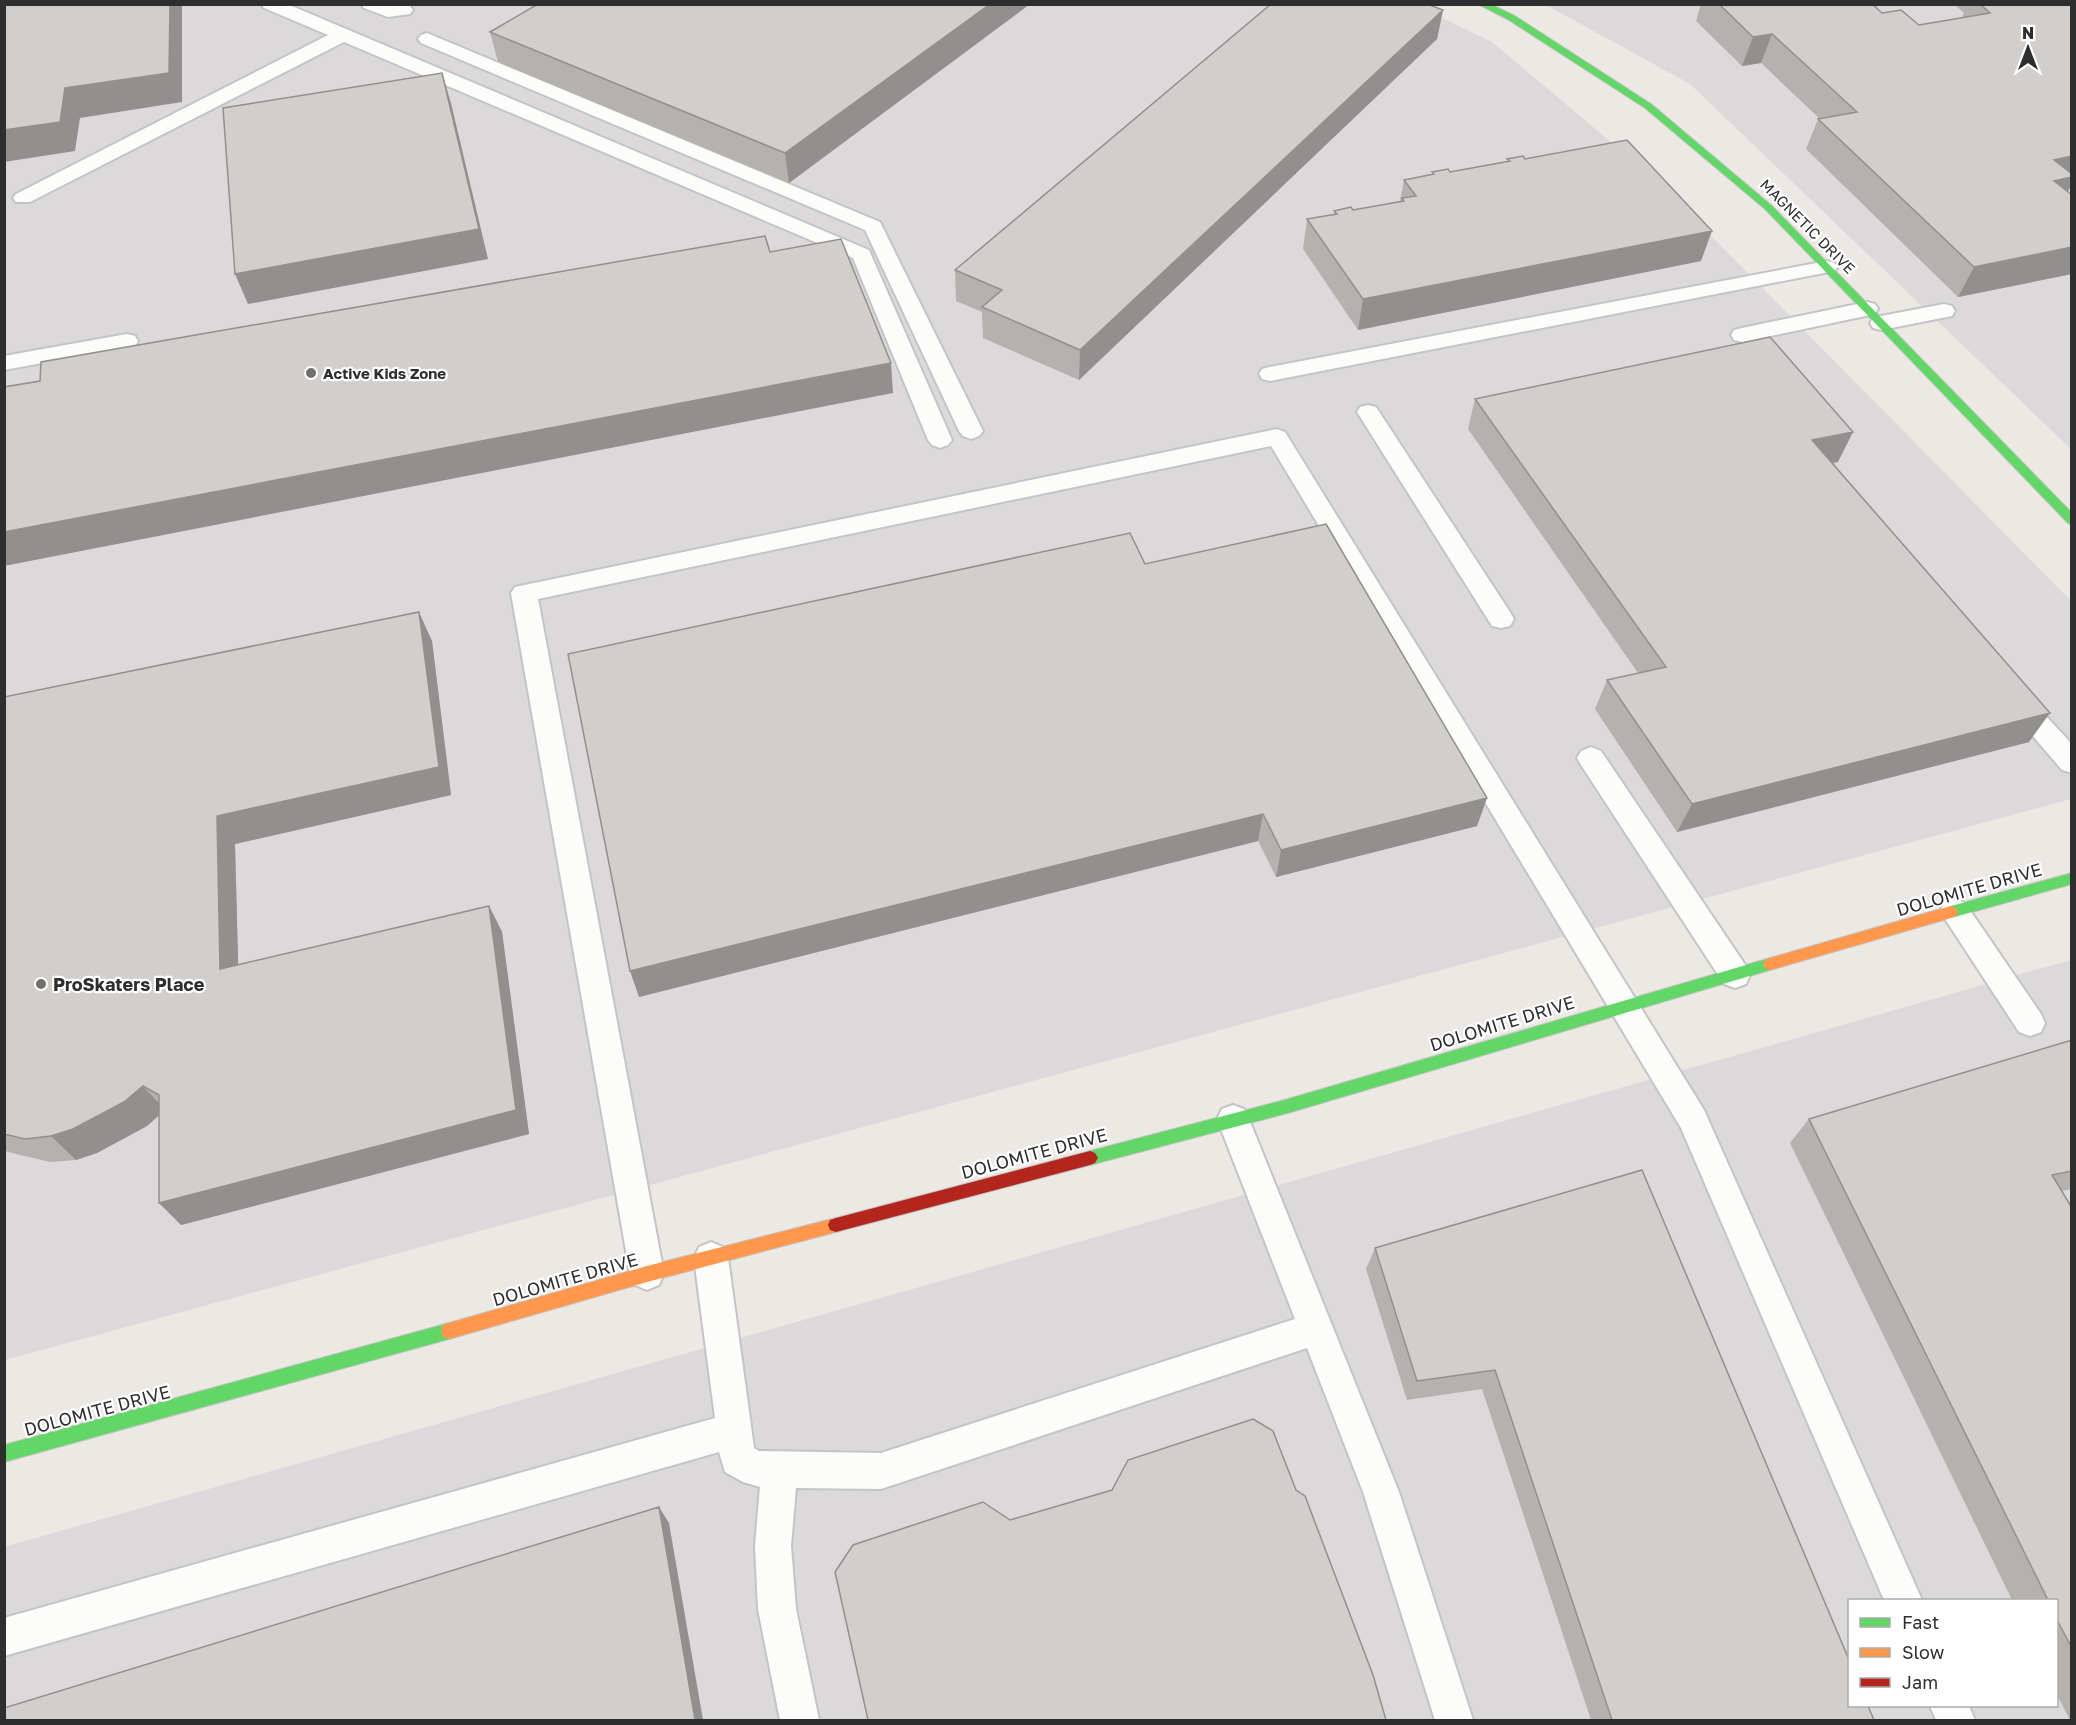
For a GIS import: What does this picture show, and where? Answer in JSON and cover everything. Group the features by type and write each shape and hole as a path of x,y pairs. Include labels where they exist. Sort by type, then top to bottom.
{"street":[{"name":"MAGNETIC DRIVE","path":"1482,4 1512,18 1648,106 1768,207 2072,520"},
{"name":"DOLOMITE DRIVE","path":"4,1454 595,1291 647,1274 1288,1106 1622,1006 2072,878"}],"lane":[{"path":"270,4 862,254 940,440"},
{"path":"370,4 388,12 404,9"},
{"path":"23,198 343,35"},
{"path":"427,39 873,226 971,432"},
{"path":"1270,374 1827,267"},
{"path":"1742,335 1874,316 1944,311"},
{"path":"4,363 127,341"},
{"path":"1368,412 1502,619"},
{"path":"647,1274 524,593 1277,437 1693,1120 1903,1599"},
{"path":"2035,721 2072,763"},
{"path":"1591,758 1735,975"},
{"path":"1955,911 2030,1023"},
{"path":"1233,1119 1381,1492 1454,1720"},
{"path":"711,1258 738,1459 756,1468 779,1471 881,1471 1315,1329"},
{"path":"4,1637 734,1430"},
{"path":"779,1471 773,1546 777,1609 800,1720"}],"shaded area":[{"path":"5,5 1416,5 1492,42 1655,179 2071,601 2071,799 5,1360"},
{"path":"1546,5 2071,5 2071,449 1690,84"},
{"path":"2071,960 2071,1720 5,1720 4,1547"}],"building":[{"path":"4,4 170,4 169,73 65,88 60,122 4,130"},
{"path":"538,4 990,4 785,153 490,32"},
{"path":"1271,4 1427,4 1443,10 1080,350 982,307 1002,290 955,270"},
{"path":"1719,4 1872,4 1882,13 1901,10 1919,25 1990,13 1980,4 2072,4 2072,156 2054,160 2072,174 2072,177 2054,181 2072,195 2072,247 1974,267 1818,119 1857,112 1772,34 1753,37"},
{"path":"442,73 479,229 235,274 223,108"},
{"path":"1627,140 1712,231 1363,299 1307,219 1337,214 1334,211 1351,207 1353,210 1404,201 1402,198 1416,196 1404,180 1434,174 1432,172 1448,169 1450,172 1510,161 1507,159 1523,156 1525,159"},
{"path":"765,236 770,252 841,239 891,363 4,532 4,387 40,381 41,362"},
{"path":"1770,337 1853,432 1812,440 2050,713 1692,804 1607,680 1666,667 1475,399"},
{"path":"1326,524 1487,798 1281,850 1263,814 630,971 568,654 1130,533 1145,564"},
{"path":"419,612 439,767 217,816 220,969 489,906 516,1110 159,1203 159,1095 143,1086 124,1102 73,1129 51,1136 25,1139 4,1134 4,697"},
{"path":"2072,1040 2072,1171 2052,1175 2072,1208 2072,1648 2058,1622 2058,1599 2048,1599 1809,1119"},
{"path":"1642,1170 1848,1657 1848,1707 1868,1707 1874,1720 1612,1720 1495,1370 1417,1381 1375,1248"},
{"path":"1253,1419 1273,1431 1296,1490 1305,1496 1373,1675 1386,1720 868,1720 835,1572 853,1545 983,1502 1010,1520 1112,1490 1128,1460"},
{"path":"659,1507 695,1720 4,1720 4,1708"}],"traffic: fast":[{"path":"1482,4 1512,18 1648,106 1768,207 2072,520"},
{"path":"1951,912 2072,878"},
{"path":"1090,1158 1288,1106 1770,964"},
{"path":"4,1454 449,1331"}],"traffic: slow":[{"path":"1770,964 1951,912"},
{"path":"449,1331 647,1274 836,1225"}],"traffic: jam":[{"path":"836,1225 1090,1158"}],"place":[{"name":"Active Kids Zone","path":"311,373"},
{"name":"ProSkaters Place","path":"41,984"}]}
